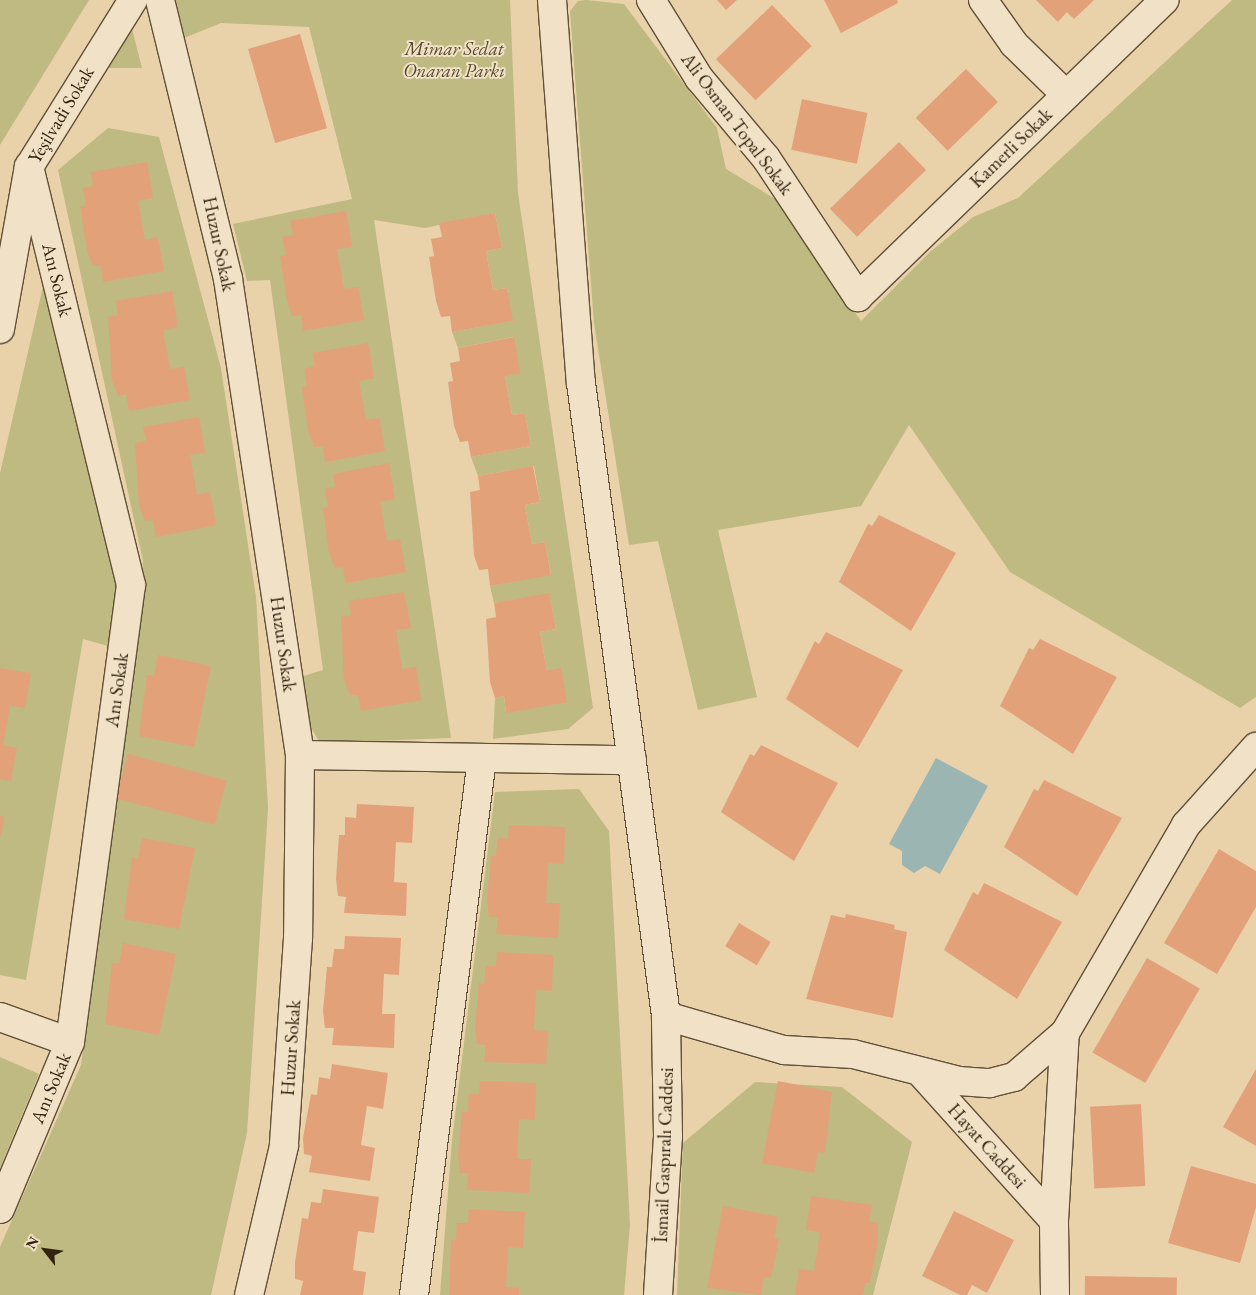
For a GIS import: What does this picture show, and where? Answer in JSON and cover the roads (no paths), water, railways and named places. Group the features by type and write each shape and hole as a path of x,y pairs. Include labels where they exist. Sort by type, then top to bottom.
{"street":[{"name":"Yeşilvadi Sokak","path":"0,329 29,167 133,0"},
{"name":"Huzur Sokak","path":"160,0 228,279 300,755 298,938 284,1146 249,1295"},
{"name":"İsmail Gaspıralı Caddesi","path":"552,0 581,383 666,1016 668,1136 658,1295"},
{"name":"Ali Osman Topal Sokak","path":"651,0 699,78 766,158 858,298"},
{"path":"983,0 1014,44 1066,95"},
{"name":"Kamerli Sokak","path":"858,298 1165,0"},
{"name":"Anı Sokak","path":"0,1209 70,1042 131,585 29,167"},
{"path":"666,1016 784,1050 853,1054 959,1081 990,1083 1006,1079 1065,1033 1186,825 1256,747"},
{"path":"300,755 632,760"},
{"path":"414,1295 482,758"},
{"path":"0,1017 70,1042"},
{"name":"Hayat Caddesi","path":"1055,1295 1054,1221 1065,1033"},
{"name":"Hayat Caddesi","path":"920,1072 1054,1221"}],"water":[{"path":"936,758 988,786 940,874 925,866 914,873 902,865 902,851 889,844"}],"park label":[{"name":"Mimar Sedat Onaran Parkı","path":"454,60"}]}
